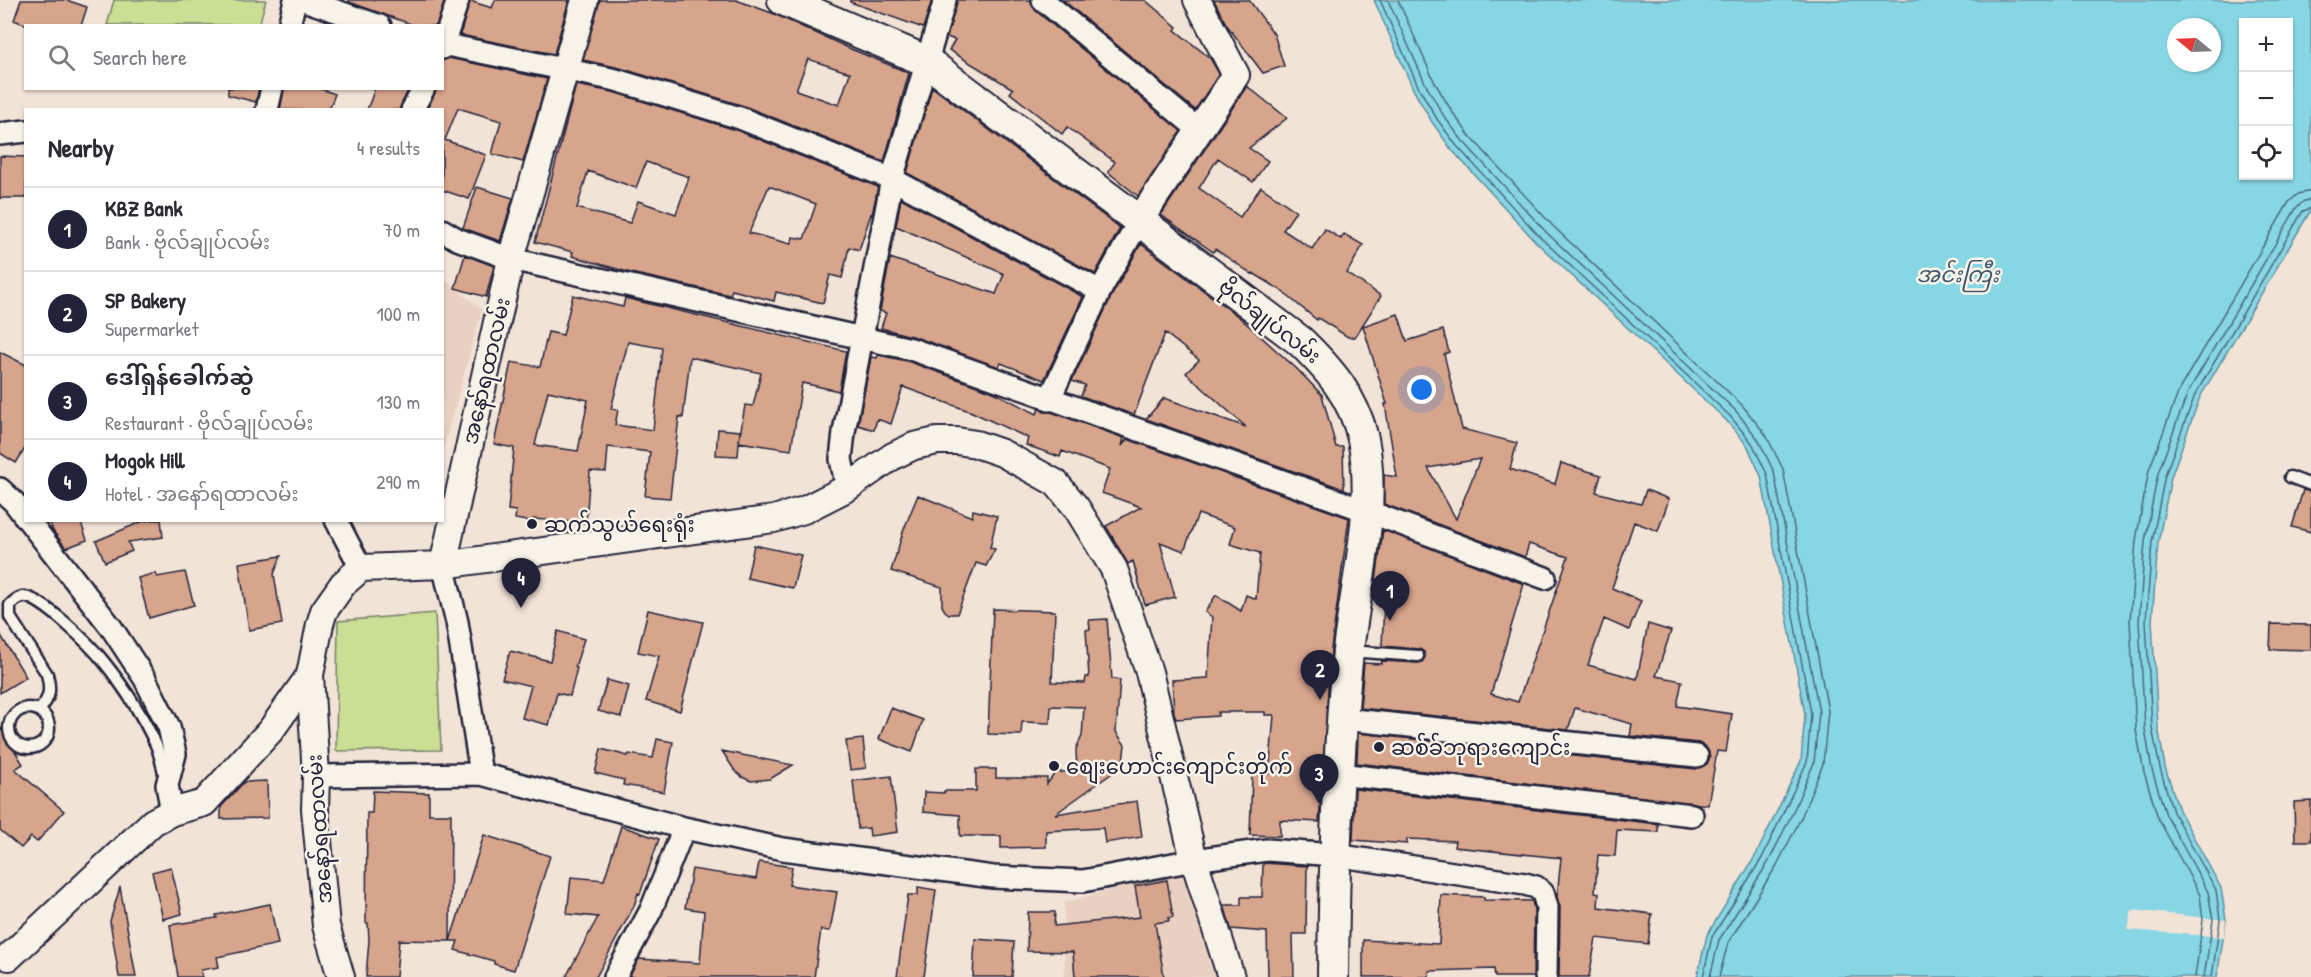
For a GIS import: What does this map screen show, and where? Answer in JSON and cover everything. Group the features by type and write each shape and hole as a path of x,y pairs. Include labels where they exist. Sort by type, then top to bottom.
{"main road":[{"name":"ဗိုလ်‌ချုပ်‌လမ်း","path":"783,0 926,61 1300,341 1329,369 1348,398 1362,437 1367,472 1366,511 1348,651 1342,719 1335,855 1333,977"}],"street":[{"path":"289,24 295,0"},
{"path":"304,0 374,24"},
{"path":"444,43 458,0"},
{"name":"အ‌နော်‌ရထာလမ်း","path":"443,565 512,260 585,0"},
{"path":"847,488 841,459 844,432 892,179 945,0"},
{"path":"1043,0 1200,131"},
{"path":"1049,400 1100,291 1139,221 1236,75 1197,0"},
{"path":"444,46 566,68 616,80 740,118 892,179 1100,291"},
{"path":"268,108 272,90"},
{"path":"413,108 423,90"},
{"path":"0,134 24,131"},
{"path":"444,231 457,239 512,260 911,349 1366,511 1545,578"},
{"path":"337,522 362,568 443,565 774,519 804,510 847,488 893,456 914,446 937,441 976,444 1002,453 1056,483 1076,507 1113,569 1149,672 1194,860 1231,977"},
{"path":"0,489 24,515"},
{"path":"29,522 111,627 145,679 169,727 175,754 167,785 172,812"},
{"path":"443,565 457,622 481,774"},
{"name":"အ‌နော်‌ရထာလမ်း","path":"341,977 326,926 315,809 316,776 310,675 324,611 342,584 362,568"},
{"path":"9,957 118,852 153,822 172,812 204,803 271,730 310,675"},
{"path":"1342,719 1697,756"},
{"path":"316,776 481,774 684,828 783,849 993,877 1083,881 1194,860 1267,850 1335,855 1536,887 1544,893 1546,907 1546,977"},
{"path":"1339,774 1692,815"},
{"path":"615,977 651,910 684,828"}],"lane":[{"path":"2289,477 2311,485"},
{"path":"39,710 49,696 50,685 47,675 10,617 10,605 21,597 40,603 67,625 104,661 157,747 167,785"},
{"path":"1348,651 1418,656"}],"shaded area":[{"path":"444,279 482,310 444,445"},
{"path":"1192,867 1222,977 1065,977 1064,903"}],"green space":[{"path":"114,0 266,0 259,24 107,24"},
{"path":"435,613 441,750 336,751 338,621"}],"water":[{"name":"အင်းကြီး","path":"1374,0 2311,0 2311,210 2200,397 2171,477 2158,543 2152,621 2158,727 2165,767 2179,810 2221,888 2226,920 2217,977 1697,977 1707,935 1756,855 1801,761 1805,714 1761,476 1747,445 1726,420 1536,242 1451,149 1414,91"}],"pier":[{"path":"2132,910 2226,920 2224,937 2128,930"}],"building":[{"path":"21,0 66,0 87,7 82,24 24,24 14,20"},
{"path":"349,0 445,0 437,24 410,24 349,2"},
{"path":"495,0 569,0 554,54 460,35 470,1 492,8"},
{"path":"600,0 736,0 772,13 909,73 884,162 744,106 620,68 583,60","holes":["808,59 850,73 839,105 796,90"]},
{"path":"850,0 932,0 923,28 850,2"},
{"path":"957,0 1031,0 1035,10 1181,131 1138,196 1108,172 1115,162 1067,127 1062,134 1010,93 1013,89 949,50 955,40 947,37"},
{"path":"1063,0 1145,0 1177,27 1175,30 1210,58 1219,74 1195,110"},
{"path":"1214,0 1249,0 1274,34 1284,66 1263,73 1226,24"},
{"path":"449,58 547,79 523,162 492,154 501,121 458,108 445,140 486,155 469,199 444,191 444,108 428,108 436,90 444,90 444,59"},
{"path":"576,85 613,92 736,130 878,187 872,215 859,250 849,247 842,278 830,275 823,303 776,292 774,301 732,290 730,295 631,273 572,256 573,252 535,242","holes":["646,162 689,177 676,214 638,201 630,223 577,208 588,171 636,188","769,186 816,204 804,239 793,237 791,244 749,233"]},
{"path":"1247,86 1287,118 1249,148 1268,161 1253,182 1218,158 1199,188 1240,217 1261,187 1296,211 1283,230 1312,249 1325,229 1341,239 1344,234 1363,245 1347,273 1381,296 1355,337 1348,337 1318,318 1317,320 1279,289 1215,249 1213,252 1161,215"},
{"path":"932,87 1120,228 1095,274 907,173"},
{"path":"228,90 259,90 256,102 228,95"},
{"path":"284,90 324,90 335,94 330,108 280,108"},
{"path":"374,90 408,90 400,108 368,108"},
{"path":"0,156 24,157 24,198 0,198"},
{"path":"477,187 513,198 500,241 463,228"},
{"path":"901,198 1083,297 1044,380 1001,363 999,367 915,337 881,328 886,313 880,311 890,258 996,294 1004,274 896,226"},
{"path":"1141,244 1239,317 1297,369 1322,395 1336,447 1343,447 1344,489 1146,419 1164,398 1246,427 1186,373 1199,360 1165,333 1134,415 1081,396 1085,385 1072,381 1111,297"},
{"path":"465,255 494,266 486,297 455,288"},
{"path":"573,295 623,307 625,298 846,351 839,391 802,383 791,450 739,442 745,405 753,406 761,373 690,357 683,418 679,417 670,498 645,496 650,452 608,447 606,472 590,471 586,523 533,519 533,522 515,519 516,511 508,510 514,448 494,444 511,362 540,367 548,332 563,335","holes":["628,342 662,348 653,430 615,425 618,410 611,409","548,391 588,400 578,451 535,445"]},
{"path":"1398,314 1407,341 1443,330 1449,352 1444,354 1462,429 1517,443 1510,469 1555,484 1561,463 1601,475 1596,492 1641,504 1646,490 1669,499 1658,531 1634,522 1612,588 1641,601 1629,630 1604,619 1588,665 1637,679 1648,624 1671,631 1656,676 1682,681 1677,706 1732,714 1726,752 1717,751 1708,805 1357,763 1358,733 1696,769 1707,764 1710,757 1708,750 1699,743 1630,736 1632,724 1575,708 1568,730 1360,708 1364,663 1381,664 1382,661 1418,663 1422,662 1425,657 1424,652 1419,649 1382,646 1385,581 1376,581 1383,530 1524,584 1491,694 1518,702 1568,557 1529,544 1525,557 1384,504 1384,475 1397,477 1385,404 1387,404 1363,326","holes":["1480,459 1456,519 1428,468"]},
{"path":"0,352 24,364 24,450 16,463 0,453"},
{"path":"878,355 907,361 991,391 1037,414 1039,408 1044,412 1051,412 1124,438 1122,446 1127,439 1349,518 1331,649 1319,822 1280,820 1280,836 1250,835 1252,774 1269,774 1274,715 1265,715 1265,712 1218,712 1218,716 1176,719 1174,713 1172,680 1208,678 1212,617 1205,612 1216,595 1241,611 1246,595 1256,599 1260,553 1230,544 1235,527 1198,514 1184,551 1160,542 1175,597 1145,605 1133,561 1128,564 1106,526 1141,507 1102,493 1110,469 1062,451 1060,457 1026,445 1028,438 972,412 903,387 891,424 877,419 874,430 858,425 871,357 877,358"},
{"path":"718,429 740,431 738,456 716,455"},
{"path":"2303,490 2311,492 2311,532 2292,527"},
{"path":"918,495 972,517 973,510 997,516 990,548 995,549 986,566 976,563 957,614 949,614 942,606 942,587 891,571 904,529"},
{"path":"50,522 81,522 87,540 66,548 53,531"},
{"path":"141,522 161,522 163,537 128,542 132,551 105,562 96,541"},
{"path":"754,545 801,555 793,588 747,578"},
{"path":"281,556 274,574 282,624 249,630 239,563"},
{"path":"185,572 194,605 149,618 138,578 156,573 157,577"},
{"path":"993,609 1055,611 1052,682 1085,683 1086,677 1089,677 1086,630 1090,629 1089,620 1107,619 1112,679 1120,680 1116,732 1125,745 1123,762 1118,769 1055,814 1137,801 1142,837 1105,843 1103,828 1046,831 1046,847 1001,848 1001,836 960,836 960,815 923,812 924,792 976,791 976,769 996,769 996,778 1047,778 1047,784 1056,772 1077,772 1076,749 1082,736 1084,707 1051,706 1050,723 1022,722 1021,735 988,734"},
{"path":"648,610 703,622 680,711 646,701 659,656 638,652"},
{"path":"2271,624 2311,625 2311,650 2270,649"},
{"path":"558,631 584,639 575,667 577,668 570,696 557,693 549,725 522,718 531,686 502,679 510,651 550,661"},
{"path":"0,634 26,677 0,693"},
{"path":"607,680 629,686 621,717 598,711"},
{"path":"891,708 923,720 912,752 879,739"},
{"path":"0,727 23,764 15,769 64,811 37,842 31,837 21,848 0,830"},
{"path":"657,739 673,742 664,792 623,785 624,780 595,773 601,749 628,756 629,754 653,758"},
{"path":"863,739 866,768 850,770 846,741"},
{"path":"722,751 793,765 770,779 751,781 735,771"},
{"path":"891,776 898,832 870,836 869,828 858,829 853,781"},
{"path":"267,781 268,818 221,819 221,807 244,782"},
{"path":"1355,789 1658,824 1658,832 1617,830 1615,856 1598,855 1595,892 1599,893 1598,907 1652,914 1648,944 1596,938 1589,977 1559,977 1560,907 1557,897 1561,858 1454,847 1455,841 1407,839 1407,844 1353,840"},
{"path":"373,791 429,793 429,814 451,814 450,941 399,940 396,977 366,977 369,940 368,923 366,923 367,813 372,813"},
{"path":"2311,801 2311,841 2295,841 2294,802"},
{"path":"621,826 659,839 640,894 638,893 634,906 596,977 566,977 598,917 567,914 571,877 604,880"},
{"path":"484,835 550,856 514,970 494,964 494,961 455,950 458,941 450,941"},
{"path":"759,862 792,867 789,885 837,892 830,931 821,930 814,977 629,977 639,959 700,963 704,911 685,908 692,869 756,879"},
{"path":"1263,863 1307,866 1306,934 1293,934 1294,977 1268,977 1267,932 1231,929 1225,908 1225,905 1241,905 1241,897 1262,897"},
{"path":"171,867 182,914 163,919 152,872"},
{"path":"1167,880 1173,917 1168,918 1169,921 1155,923 1164,977 1075,977 1073,952 1027,951 1028,912 1055,912 1054,926 1140,917 1135,886"},
{"path":"120,887 136,977 119,977 110,921"},
{"path":"918,887 936,890 924,977 897,977 908,895 918,895"},
{"path":"1441,895 1484,897 1484,900 1532,901 1534,909 1533,977 1495,977 1494,969 1429,971 1429,977 1363,977 1363,940 1439,944"},
{"path":"270,904 278,944 217,957 219,967 201,970 202,977 178,977 170,925 217,918 216,915"},
{"path":"975,939 1014,942 1012,977 973,977"}],"place":[{"name":"ဆက်သွယ်ရေးရုံး","path":"532,524"},
{"name":"Mogok Hill","path":"521,608"},
{"name":"KBZ Bank","path":"1390,621"},
{"name":"SP Bakery","path":"1320,700"},
{"name":"ဆစ်ခ်ဘုရားကျောင်း","path":"1379,747"},
{"name":"စျေးဟောင်းကျောင်းတိုက်","path":"1054,766"},
{"name":"ဒေါ်ရှန်ခေါက်ဆွဲ","path":"1319,804"}]}
